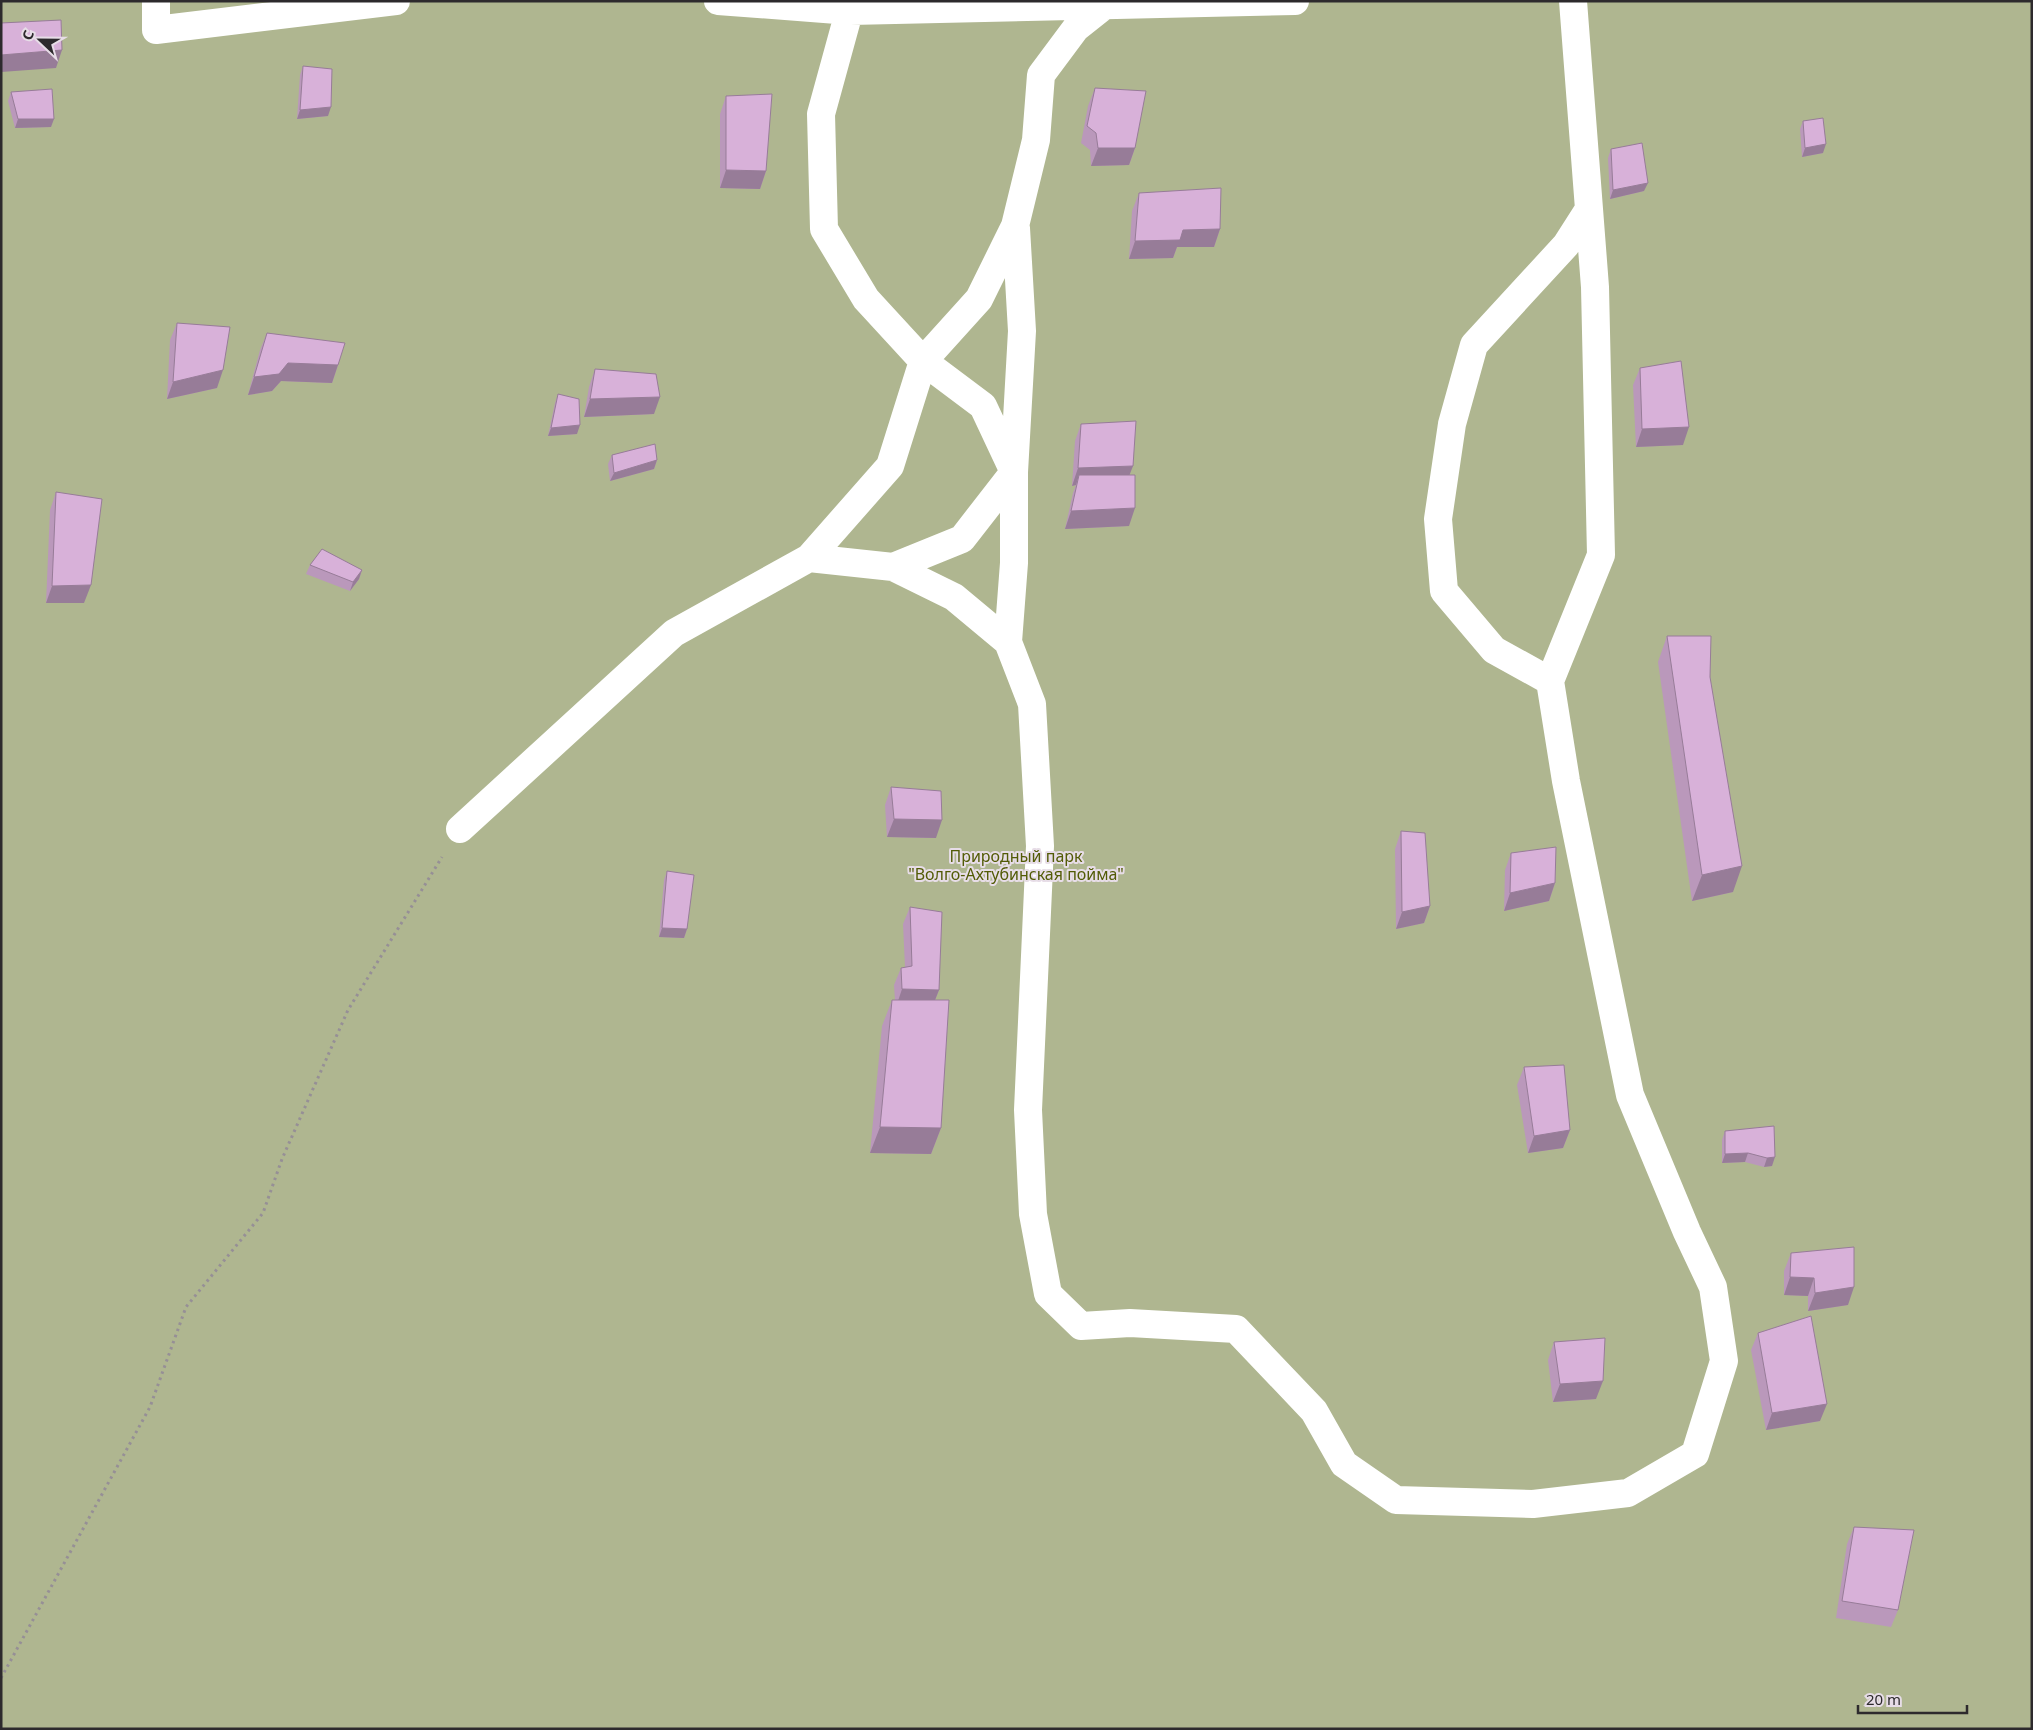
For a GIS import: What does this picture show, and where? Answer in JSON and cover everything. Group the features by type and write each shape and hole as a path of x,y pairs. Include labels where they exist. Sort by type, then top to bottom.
{"street":[{"path":"156,1 156,30 396,1"},
{"path":"718,1 851,6 1105,5 1295,1"},
{"path":"1015,226 1022,331 1014,472 1014,563 1008,642 1032,704 1040,846 1028,1110 1033,1214 1048,1294 1081,1326 1130,1323 1236,1329 1314,1410 1344,1464 1396,1500 1533,1504 1628,1493 1695,1454 1724,1361 1713,1287 1687,1232 1630,1094 1566,781 1550,681 1601,555 1595,287 1573,1"},
{"path":"460,829 674,633 809,558 890,466 923,361 979,299 1015,226 1036,140 1041,75 1076,28 1105,5"},
{"path":"851,6 821,114 824,229 866,300 923,361 983,406 1014,472"},
{"path":"1550,681 1494,650 1444,591 1438,518 1452,424 1474,345 1566,245 1589,210"},
{"path":"893,567 962,539 1014,472"},
{"path":"809,558 893,567 954,597 1008,642"}],"path":[{"path":"1,1678 150,1407 186,1307 263,1213 282,1159 348,1010 460,829"}],"green space":[{"name":"Природный парк \"Волго-Ахтубинская пойма\"","path":"1,1 2032,1 2032,1729 1,1729"}],"building":[{"path":"61,20 62,50 1,55 1,23"},
{"path":"303,66 332,69 331,107 300,110"},
{"path":"1095,88 1146,91 1135,148 1098,148 1096,133 1087,126"},
{"path":"52,89 54,119 18,119 11,92"},
{"path":"772,94 766,171 726,170 726,96"},
{"path":"1823,118 1826,144 1805,148 1803,121"},
{"path":"1642,143 1648,183 1613,190 1611,149"},
{"path":"1221,188 1220,229 1183,230 1180,240 1135,241 1139,193"},
{"path":"177,323 230,327 223,370 173,382"},
{"path":"267,333 345,343 338,365 288,363 279,374 254,377"},
{"path":"1681,361 1689,427 1642,429 1640,368"},
{"path":"595,369 656,374 660,397 590,399"},
{"path":"558,394 579,399 580,425 551,428"},
{"path":"1136,421 1133,466 1078,468 1081,424"},
{"path":"655,444 657,460 614,473 612,455"},
{"path":"1079,475 1135,475 1135,508 1071,511"},
{"path":"56,492 102,499 91,585 52,586"},
{"path":"322,549 362,570 353,582 310,565"},
{"path":"1667,636 1711,636 1710,677 1742,866 1702,875"},
{"path":"891,787 941,791 942,820 894,819"},
{"path":"1401,831 1425,833 1430,906 1402,912"},
{"path":"1556,847 1555,883 1510,893 1511,853"},
{"path":"667,871 694,875 687,929 662,928"},
{"path":"910,907 942,912 939,990 902,989 901,968 912,966"},
{"path":"892,1000 949,1000 941,1128 880,1127"},
{"path":"1564,1065 1570,1130 1534,1136 1524,1067"},
{"path":"1774,1126 1775,1157 1767,1158 1748,1153 1725,1154 1725,1131"},
{"path":"1854,1247 1854,1287 1815,1293 1814,1278 1790,1277 1791,1253"},
{"path":"1811,1316 1827,1404 1772,1413 1758,1333"},
{"path":"1605,1338 1603,1381 1560,1384 1554,1342"},
{"path":"1854,1527 1914,1530 1898,1610 1842,1601"}]}
